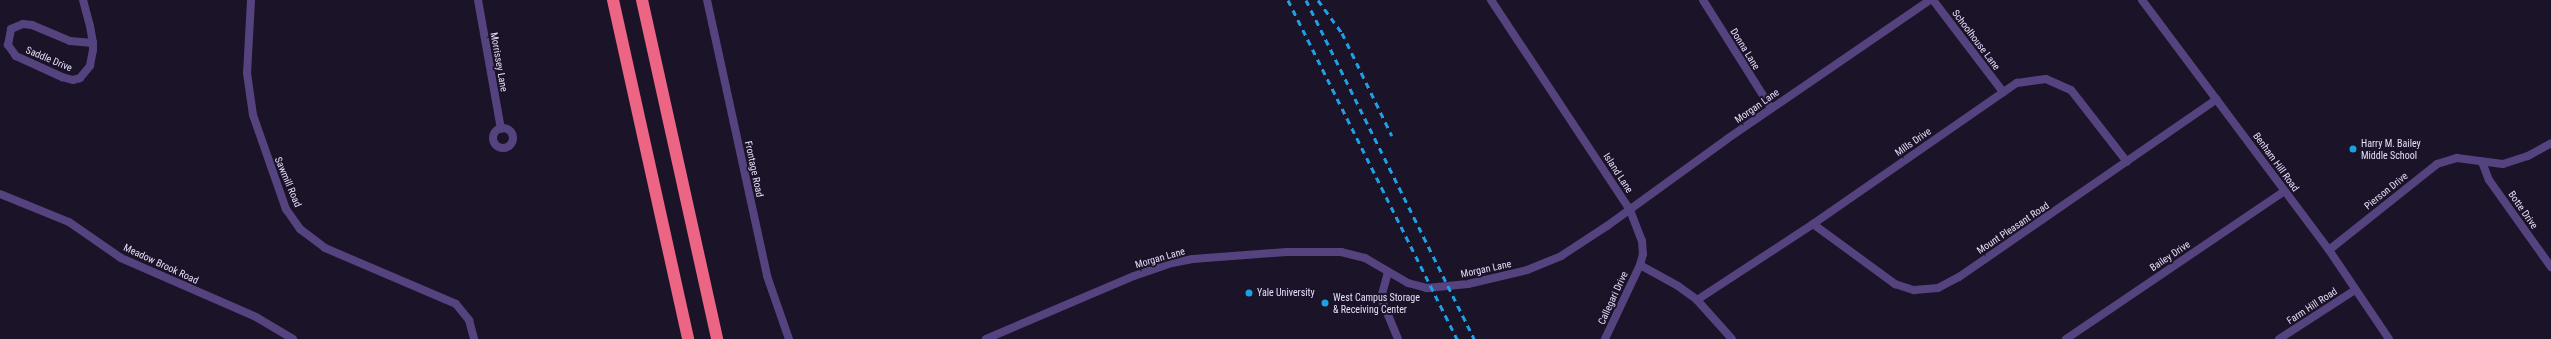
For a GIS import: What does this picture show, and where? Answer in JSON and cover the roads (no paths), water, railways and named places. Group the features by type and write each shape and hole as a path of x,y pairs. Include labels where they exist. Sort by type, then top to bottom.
{"highway":[{"path":"613,0 688,339"},
{"path":"642,0 717,339"}],"street":[{"name":"Saddle Drive","path":"84,0 93,43 92,57 88,70 83,76 73,80 62,77 16,56 9,48 7,42 11,30 23,24 32,25 70,41 93,43"},
{"name":"Sawmill Road","path":"251,0 247,73 253,115 286,209 300,229 326,248 456,304 469,320 474,339"},
{"name":"Morrissey Lane","path":"478,0 502,128"},
{"name":"Frontage Road","path":"707,0 767,276 789,339"},
{"name":"Island Lane","path":"1491,0 1630,210 1642,242 1643,254 1640,265"},
{"name":"Donna Lane","path":"1703,0 1771,108"},
{"name":"Morgan Lane","path":"986,339 1134,276 1165,265 1193,259 1287,252 1333,251 1354,254 1418,288 1468,284 1513,274 1560,256 1630,210 1771,108 1932,0"},
{"name":"Schoolhouse Lane","path":"1932,0 2003,92"},
{"name":"Benham Hill Road","path":"2142,0 2329,250 2389,339"},
{"name":"Mills Drive","path":"1697,300 1813,224 2017,83 2037,79 2064,85 2078,97 2127,162"},
{"name":"Mount Pleasant Road","path":"1813,224 1895,284 1914,290 1938,288 1959,277 2217,99"},
{"name":"Pierson Drive","path":"2329,250 2437,164 2457,158 2503,164 2514,162 2551,142"},
{"name":"Botte Drive","path":"2482,162 2489,180 2551,267"},
{"name":"Bailey Drive","path":"2066,339 2285,191"},
{"name":"Meadow Brook Road","path":"0,194 69,222 121,258 256,317 293,339"},
{"path":"1640,265 1678,286 1697,300 1732,339"},
{"name":"Callegari Drive","path":"1605,339 1640,265"},
{"path":"1388,272 1381,298 1398,339"},
{"name":"Farm Hill Road","path":"2279,339 2355,290"}],"railway":[{"path":"1288,0 1457,339"},
{"path":"1306,0 1474,339"},
{"path":"1318,0 1342,33 1392,136"}],"place":[{"name":"Harry M. Bailey Middle School","path":"2353,149"},
{"name":"Yale University","path":"1249,293"},
{"name":"West Campus Storage & Receiving Center","path":"1325,303"}]}
